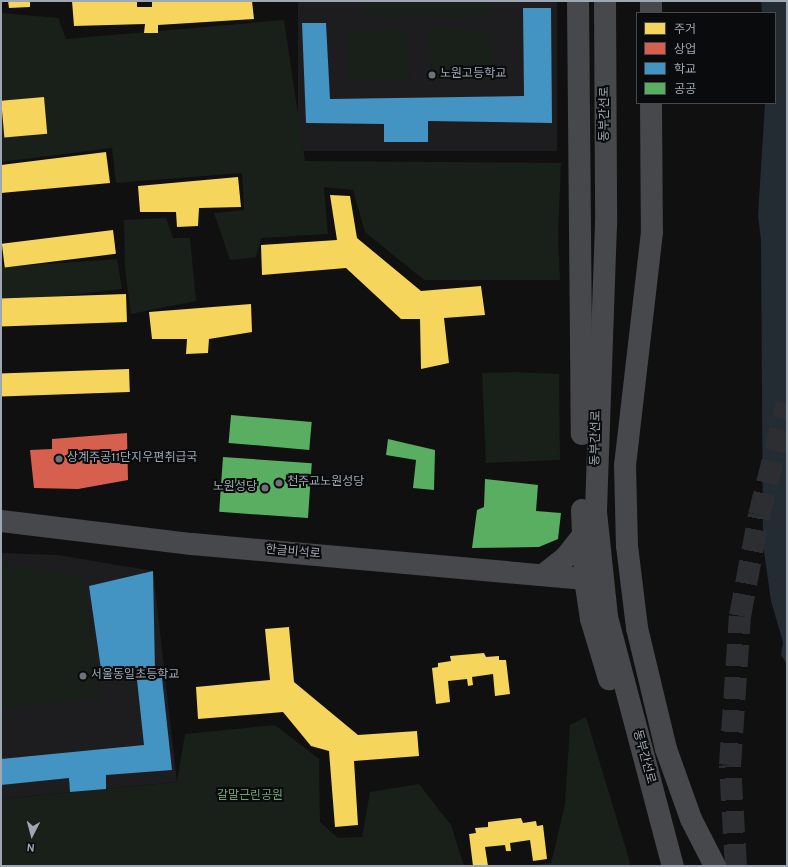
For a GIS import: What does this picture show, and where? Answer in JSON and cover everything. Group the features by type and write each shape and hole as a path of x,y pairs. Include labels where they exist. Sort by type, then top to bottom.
{"highway":[{"path":"578,1 583,535 585,579 601,655 618,703 642,754"},
{"name":"동부간선로","path":"605,1 606,224 598,397 596,512 607,617 642,754 673,866"},
{"path":"651,1 651,12"},
{"path":"651,104 652,232 625,465 627,546 637,628 666,749 691,819 715,866"},
{"path":"543,576 565,558 583,535"}],"main road":[{"name":"한글비석로","path":"1,521 185,543 585,579"}],"shaded area":[{"name":"노원고등학교","path":"298,1 557,1 557,151 298,151"},
{"path":"761,1 787,1 787,664 781,655 783,642 771,601 763,544 761,240 758,216 765,104 776,104 776,12 762,12"},
{"name":"서울동일초등학교","path":"1,553 58,555 153,571 177,782 1,799"}],"green space":[{"path":"366,1 491,1 491,17 366,17"},
{"path":"1,13 58,18 66,39 284,20 305,161 561,163 558,236 560,280 424,280 365,232 353,190 324,187 328,234 261,238 256,257 230,260 214,213 244,210 242,173 116,183 112,148 1,162"},
{"path":"429,28 489,32 496,82 431,80"},
{"path":"407,30 409,80 349,82 347,32"},
{"path":"166,218 173,238 190,238 196,301 131,314 125,268 124,220"},
{"path":"117,259 122,289 1,303 1,267"},
{"path":"514,372 559,374 560,460 486,463 482,373"},
{"path":"1,565 84,577 101,697 1,709"},
{"path":"586,717 631,866 527,866 551,863 565,805 570,725"},
{"name":"갈말근린공원","path":"275,725 319,759 320,822 338,838 362,837 370,792 419,784 451,825 464,866 1,866 1,799 177,782 185,734"}],"building: 주거":[{"path":"8,1 30,1 30,7 9,8"},
{"path":"72,1 137,1 137,7 152,7 152,1 252,1 254,19 158,25 158,33 144,33 145,24 74,26"},
{"path":"44,97 47,134 4,138 1,101"},
{"path":"106,152 110,183 1,193 1,165"},
{"path":"238,177 241,207 199,208 198,226 177,227 176,212 140,212 138,186"},
{"path":"330,195 350,196 357,238 421,291 481,286 485,315 444,318 449,363 421,369 420,319 401,319 346,268 262,275 261,245 337,240"},
{"path":"113,230 116,254 5,267 2,244"},
{"path":"126,294 127,322 1,326 1,298"},
{"path":"251,304 252,332 209,339 208,353 186,354 187,339 152,339 149,312"},
{"path":"129,369 130,392 1,396 1,373"},
{"path":"289,627 294,682 358,735 417,731 419,756 354,761 358,825 335,827 329,751 311,746 283,712 198,719 196,687 270,680 265,629"},
{"path":"484,653 486,657 499,656 499,660 506,660 510,694 495,696 493,674 472,677 473,685 468,686 467,679 448,681 450,702 436,704 432,668 438,667 438,663 451,661 450,656"},
{"path":"521,818 523,823 536,821 537,826 543,825 547,859 533,861 530,840 510,843 511,851 506,851 505,845 485,847 488,866 473,866 469,834 476,833 475,828 488,827 488,822"}],"building: 상업":[{"path":"127,433 128,480 78,489 34,488 30,450 52,449 52,439"}],"building: 학교":[{"path":"523,8 551,8 552,123 428,121 428,142 384,142 384,124 306,123 302,23 326,23 330,99 524,96"},
{"path":"153,571 155,671 102,676 89,586"},
{"path":"162,678 172,770 106,775 106,789 70,792 69,778 1,785 1,759 144,745 137,680"}],"building: 공공":[{"name":"노원성당","path":"231,415 312,422 309,450 229,443"},
{"path":"388,439 435,450 434,490 413,488 416,460 386,455"},
{"name":"노원성당","path":"223,457 312,463 308,518 219,512"},
{"path":"485,479 538,485 536,511 561,513 558,539 539,547 472,548 477,510 484,507"}],"tunnel":[{"path":"736,866 730,765 740,616 759,515 787,404"}],"place":[{"name":"노원고등학교","path":"432,75"},
{"name":"상계주공11단지우편취급국","path":"59,459"},
{"name":"천주교노원성당","path":"279,483"},
{"name":"노원성당","path":"265,488"},
{"name":"서울동일초등학교","path":"83,676"}]}
